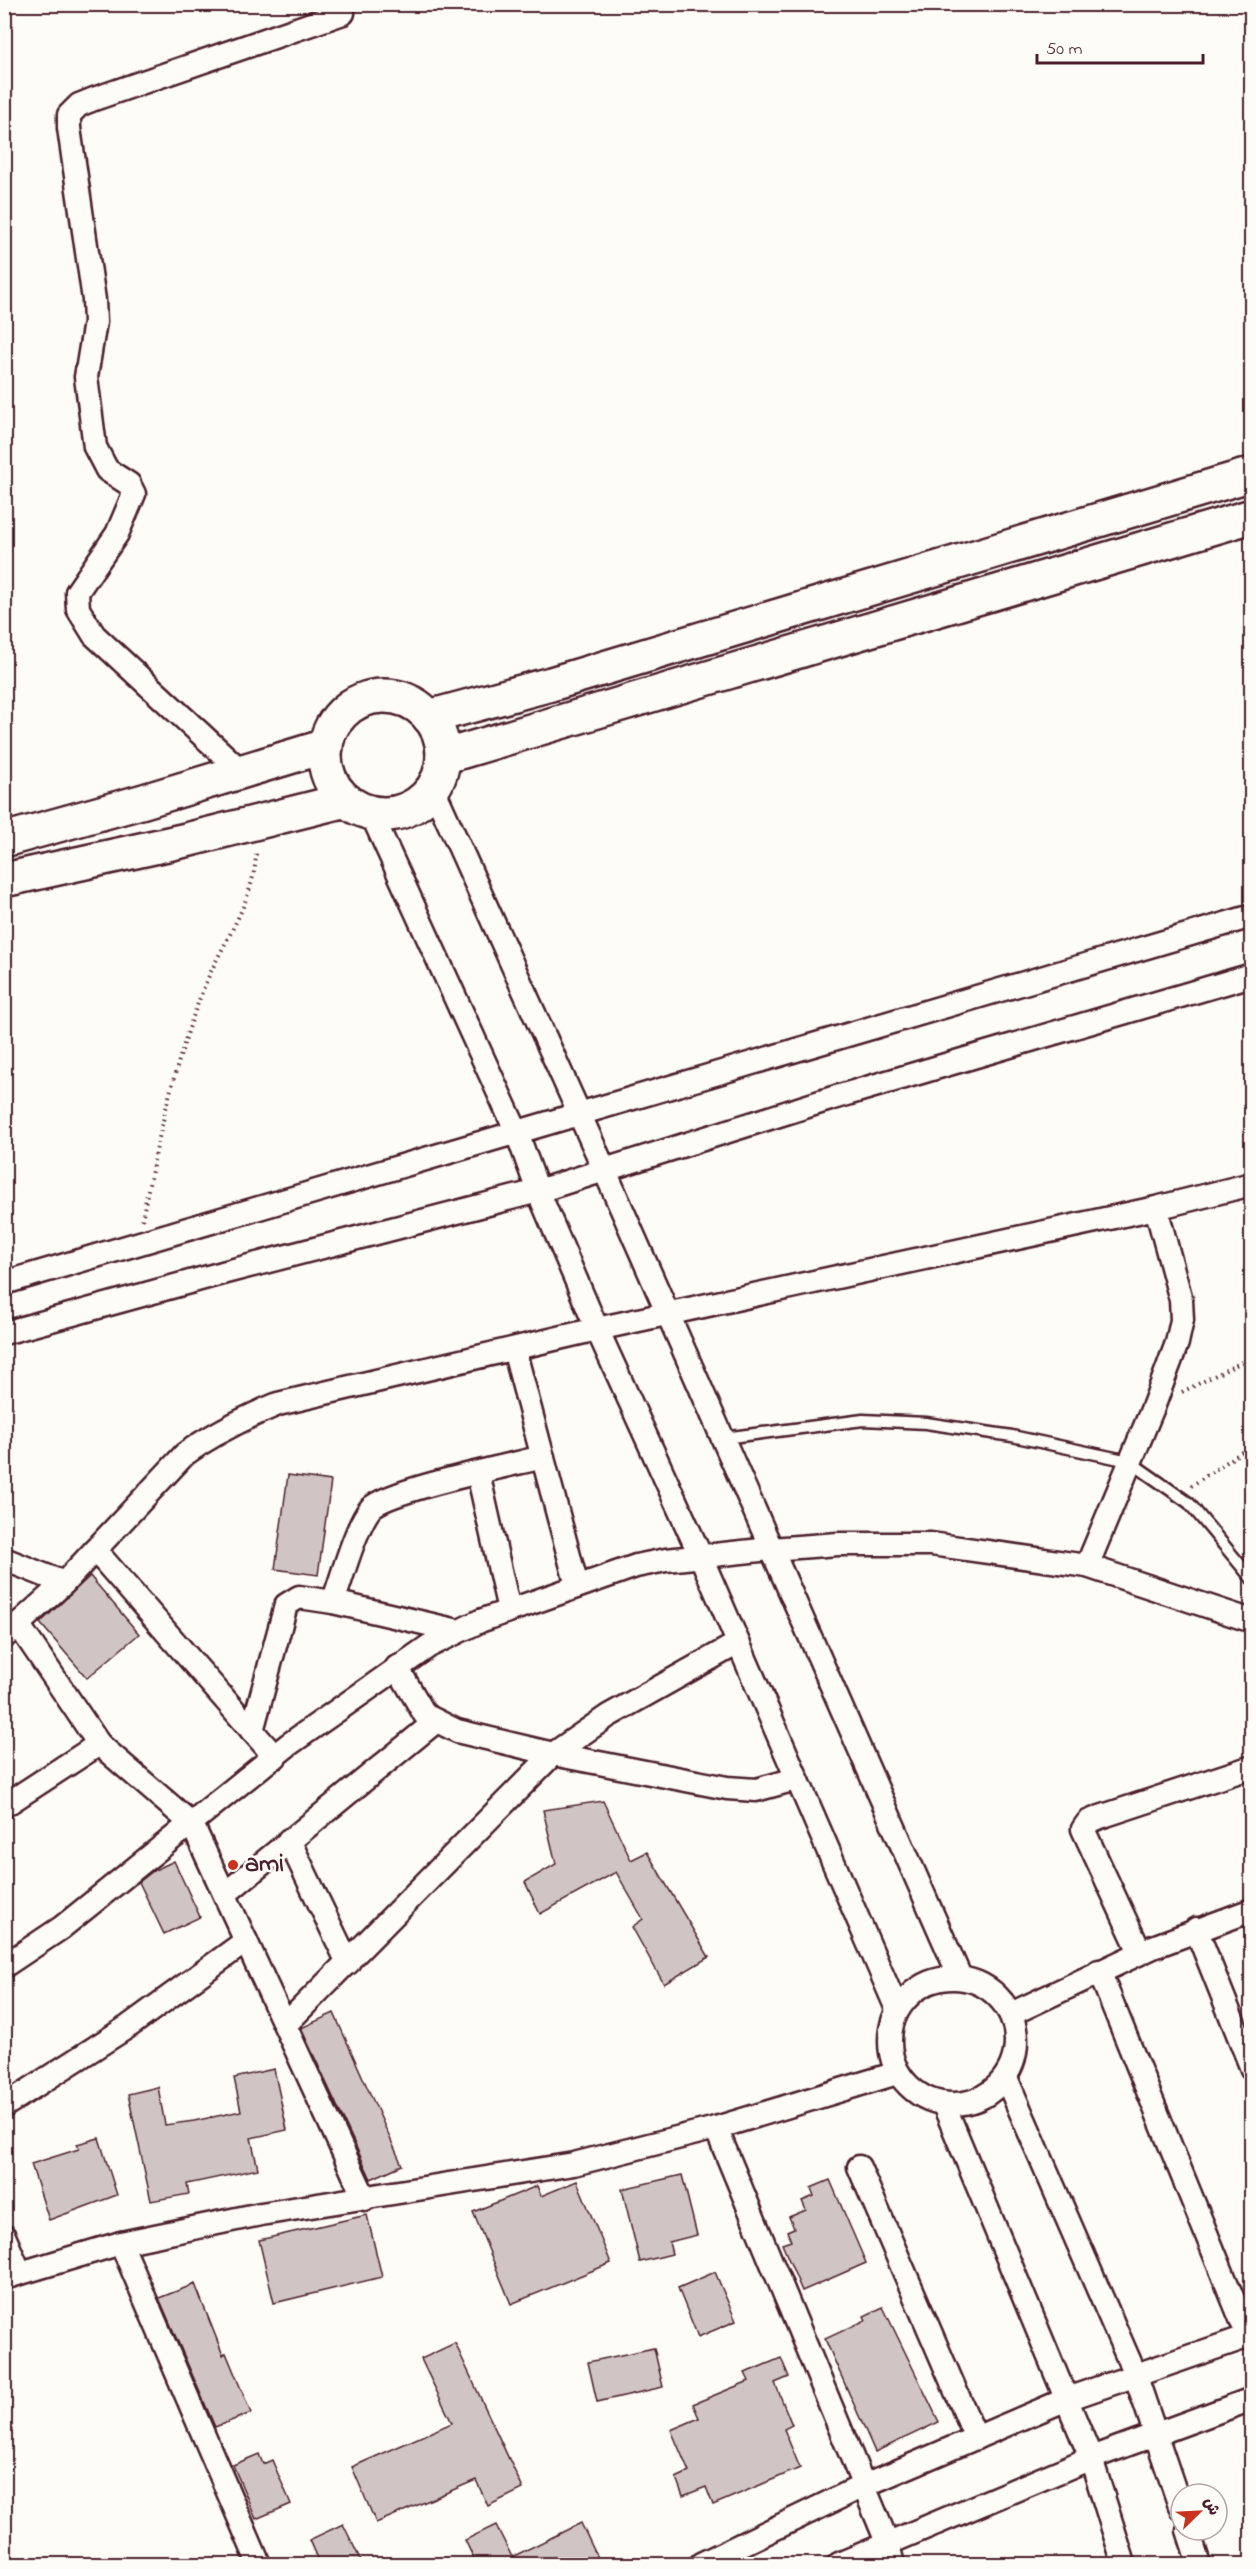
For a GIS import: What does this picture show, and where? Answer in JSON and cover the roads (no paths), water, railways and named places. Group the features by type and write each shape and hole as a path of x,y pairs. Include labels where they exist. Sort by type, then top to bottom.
{"highway":[{"path":"429,717 551,684 1251,474"},
{"path":"443,757 1251,516"},
{"path":"4,880 255,823 359,806 389,814 406,810 421,801 433,788 440,773 443,757 440,735 429,717 416,706 401,698 385,696 368,698 353,705 340,715 331,730 326,746 326,765 333,784 359,806"},
{"path":"4,840 326,746"}],"street":[{"path":"241,771 94,634 78,609 77,592 117,534 135,494 129,484 107,470 95,447 86,377 95,322 94,300 69,115 79,105 94,99 343,13"},
{"path":"433,788 724,1438 960,1977"},
{"path":"359,806 517,1133 538,1191 597,1329 701,1557 897,2009"},
{"path":"4,1283 1251,916"},
{"path":"4,1333 226,1272 538,1191 832,1098 1251,975"},
{"path":"365,2199 192,1824 99,1744 11,1630 64,1583 185,1454 207,1438 238,1421 312,1394 916,1258 1156,1208 1251,1184"},
{"path":"1087,1566 1154,1405 1177,1343 1182,1320 1180,1300 1156,1208"},
{"path":"514,1348 577,1586"},
{"path":"333,1602 371,1509 395,1494 543,1457"},
{"path":"478,1473 509,1610"},
{"path":"4,1966 61,1928 275,1757 397,1667 458,1632 509,1610 636,1566 771,1549 838,1544 931,1544 1087,1566 1251,1621"},
{"path":"94,1550 275,1757"},
{"path":"4,1559 64,1583"},
{"path":"252,1731 286,1605 299,1597 333,1602 458,1632"},
{"path":"285,2025 553,1754 608,1716 738,1643"},
{"path":"397,1667 425,1715 457,1731 553,1754 746,1790 770,1787 796,1779"},
{"path":"225,1894 435,1722"},
{"path":"4,1806 99,1744"},
{"path":"1140,1953 1083,1829 1088,1822 1100,1817 1251,1767"},
{"path":"289,1840 348,1963"},
{"path":"1011,2014 1140,1953 1196,1929 1251,1910"},
{"path":"1196,1929 1251,2069"},
{"path":"4,2106 129,2026 246,1941"},
{"path":"701,2565 863,2486 1067,2399 1250,2335 1099,1971"},
{"path":"960,1977 981,1983 999,1996 1011,2014 1017,2047 1006,2078 979,2101 944,2105 925,2099 909,2088 897,2073 889,2041 897,2009 924,1984 960,1977"},
{"path":"4,2236 12,2275 121,2243 261,2214 574,2164 716,2128 897,2073"},
{"path":"1006,2078 1135,2374 1172,2482"},
{"path":"944,2105 1091,2458 1124,2565"},
{"path":"716,2128 887,2542 893,2565"},
{"path":"859,2167 976,2438"},
{"path":"121,2243 259,2565"},
{"path":"839,2565 887,2542 1091,2458 1251,2399"},
{"path":"1192,2542 1199,2565"}],"lane":[{"path":"724,1438 863,1420 916,1422 1012,1436 1129,1461 1189,1503 1251,1579"}],"place":[{"name":"ami","path":"233,1865"}]}
